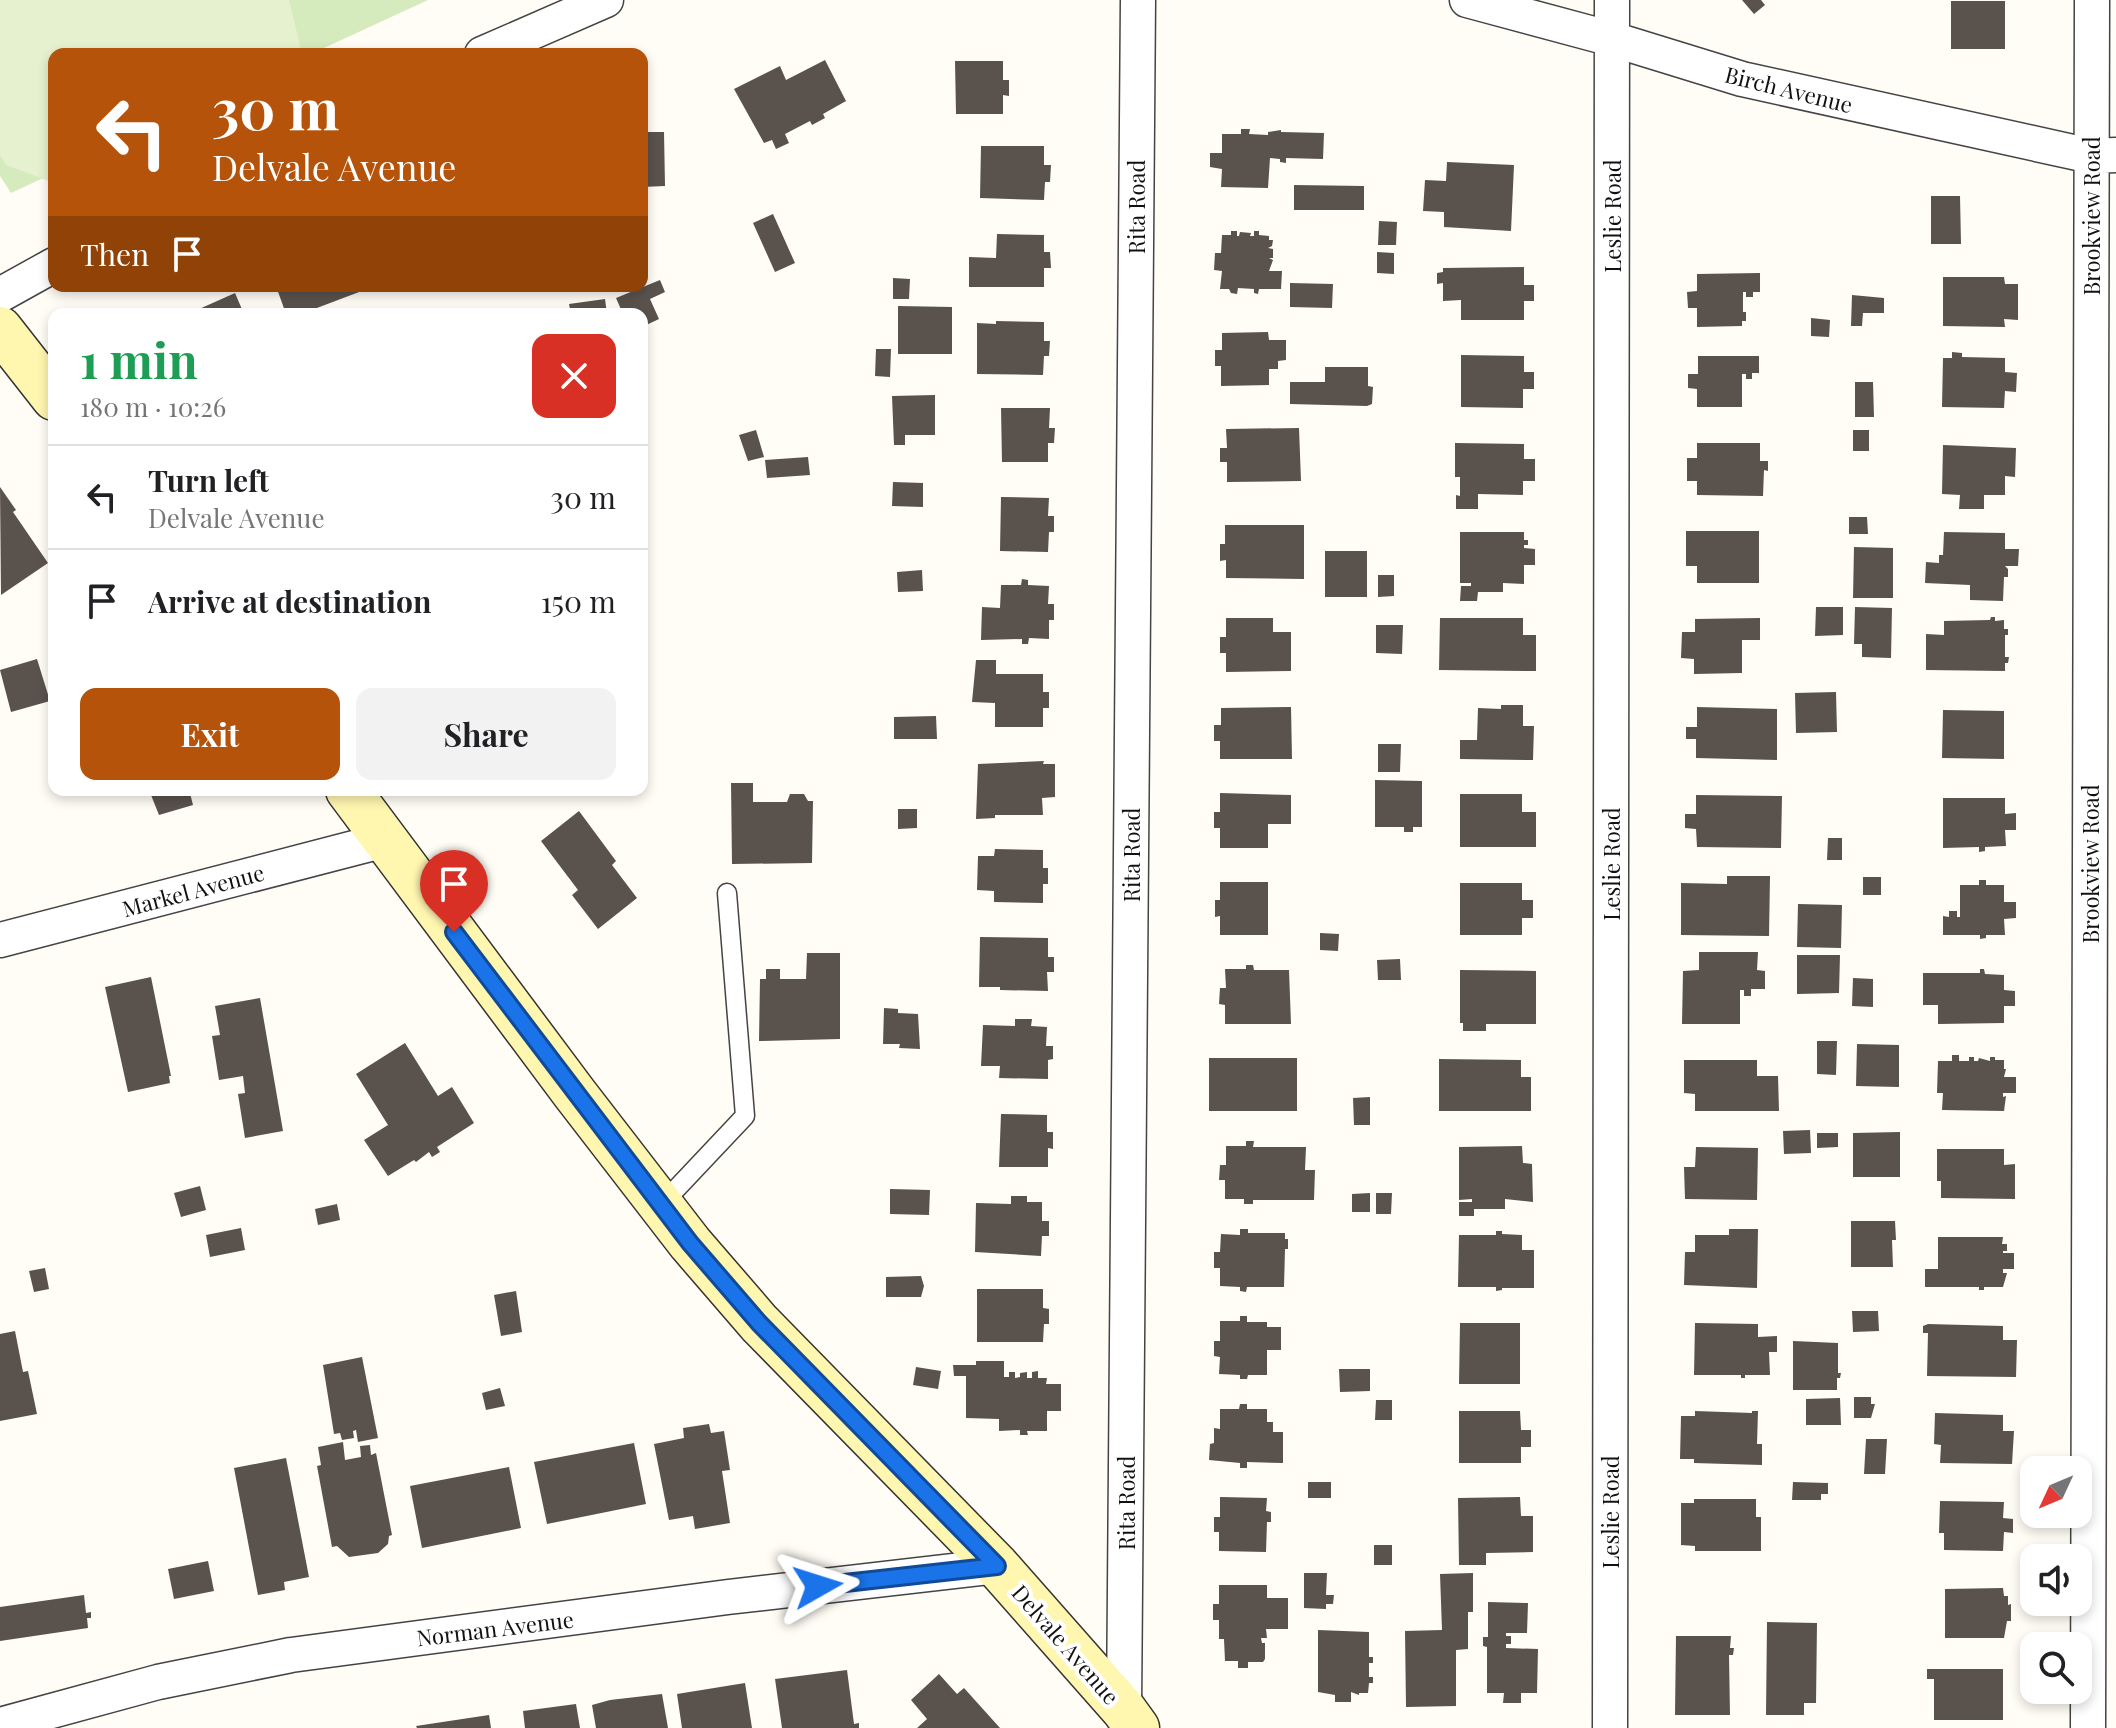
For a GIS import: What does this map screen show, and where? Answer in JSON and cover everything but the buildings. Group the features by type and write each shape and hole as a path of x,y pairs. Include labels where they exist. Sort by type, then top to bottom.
{"street":[{"path":"496,48 606,0"},
{"name":"Rita Road","path":"1130,1719 1138,0"},
{"name":"Birch Avenue","path":"1467,0 1612,39 1742,79 1860,107 2104,156"},
{"name":"Leslie Road","path":"1610,1728 1612,0"},
{"name":"Brookview Road","path":"2088,1728 2104,156 2092,0"},
{"path":"0,295 48,268"},
{"path":"0,329 48,390"},
{"name":"Delvale Avenue","path":"352,796 661,1205 759,1323 997,1566 1130,1719"},
{"name":"Markel Avenue","path":"0,940 385,840"},
{"name":"Norman Avenue","path":"0,1725 158,1682 291,1655 728,1597 997,1566"}],"lane":[{"path":"661,1205 745,1116 727,893"}],"green space":[{"path":"0,0 428,0 324,48 48,48 48,176 11,193 0,176"},
{"path":"0,0 289,0 301,48 48,48 48,181 6,165 0,155"}],"route":[{"path":"454,932 690,1243 759,1323 997,1566 818,1586"}]}
